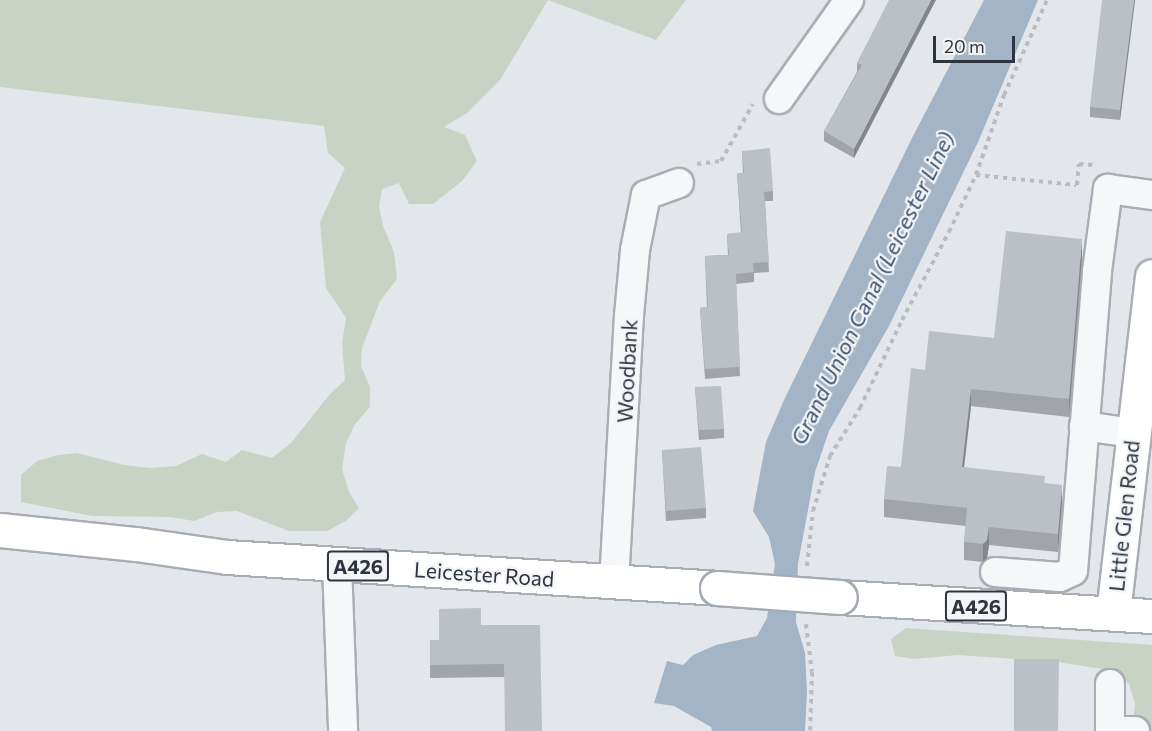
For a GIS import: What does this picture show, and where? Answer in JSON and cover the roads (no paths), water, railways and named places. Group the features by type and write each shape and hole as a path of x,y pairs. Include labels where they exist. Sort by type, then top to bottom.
{"main road":[{"name":"Little Glen Road","path":"1113,613 1152,276"},
{"name":"Leicester Road","path":"0,530 136,543 226,557 1113,613"},
{"name":"A426","path":"1113,613 1152,616"}],"street":[{"path":"779,99 849,0"},
{"name":"Woodbank","path":"614,583 629,316 635,250 646,195 679,183"},
{"path":"995,572 1060,577 1073,571 1097,271 1108,189 1152,195"},
{"path":"1084,426 1133,433"},
{"path":"337,564 343,731"},
{"path":"1110,684 1110,731"},
{"path":"1125,731 1135,731"}],"water":[{"name":"Grand Union Canal (Leicester Line)","path":"984,0 1038,0 978,142 889,326 829,431 815,472 798,564 796,622 805,653 807,692 805,731 712,731 711,727 674,706 654,703 667,661 683,665 693,655 716,645 757,636 767,618 775,564 769,537 753,511 766,442 784,400 913,136"}]}
